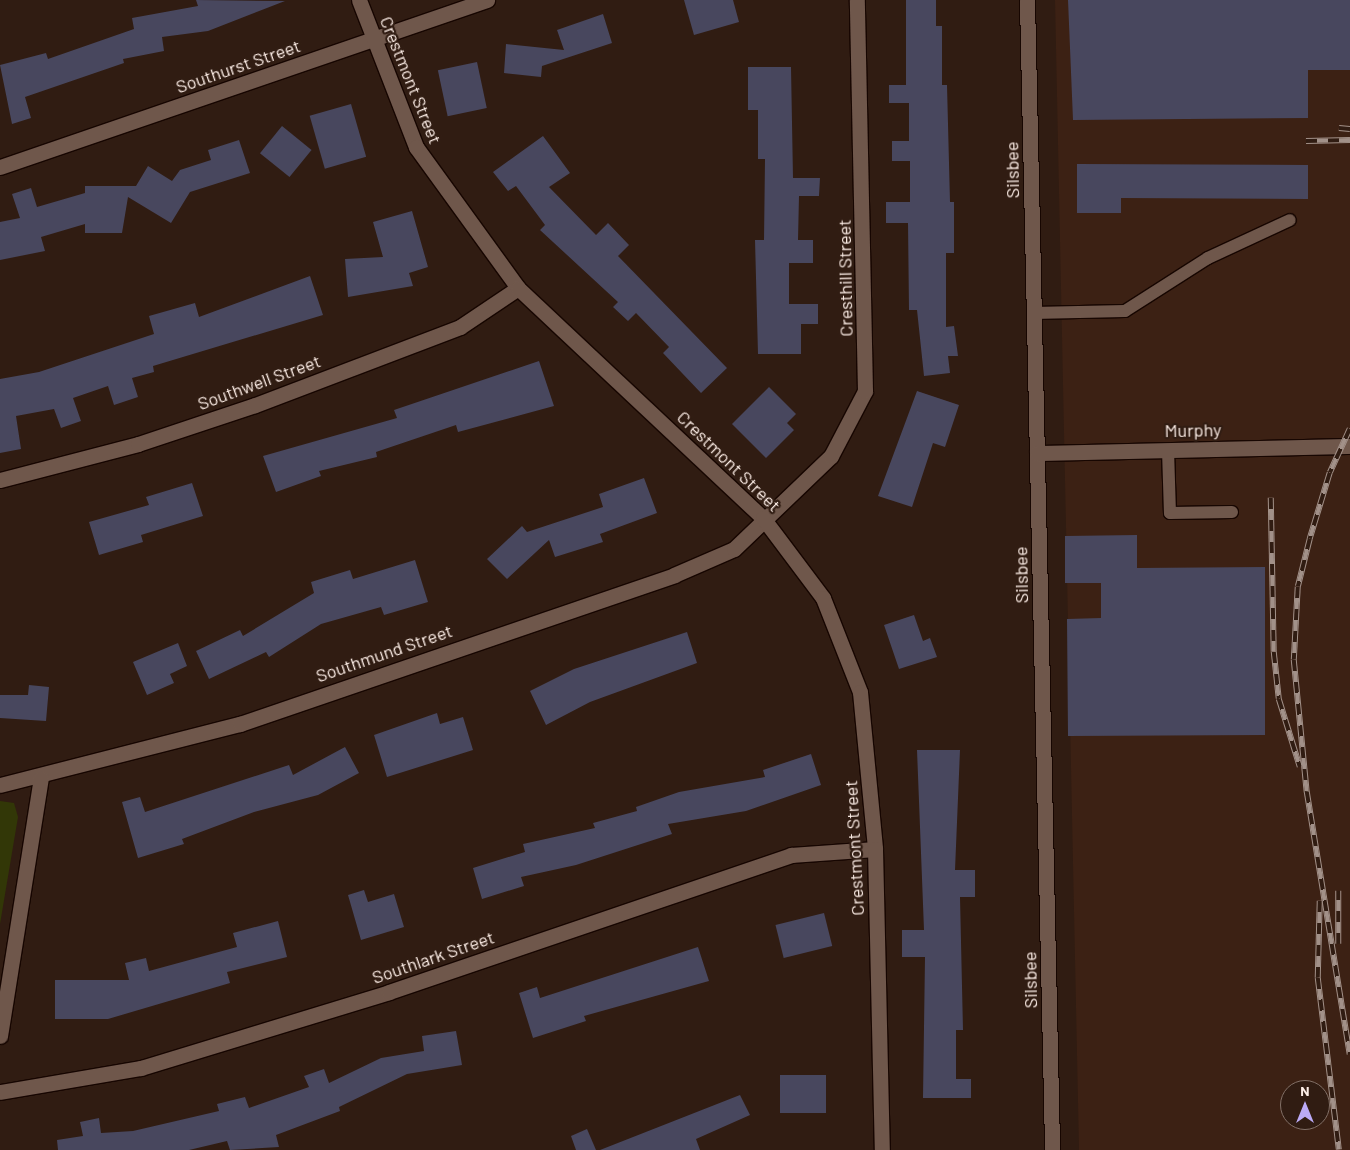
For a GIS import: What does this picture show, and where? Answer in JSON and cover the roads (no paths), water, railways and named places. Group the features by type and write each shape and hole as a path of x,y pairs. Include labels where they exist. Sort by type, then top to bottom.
{"street":[{"name":"Crestmont Street","path":"359,0 416,148 518,288 763,518 823,598 860,692 875,849 882,1150"},
{"name":"Southurst Street","path":"0,167 487,0"},
{"name":"Cresthill Street","path":"763,518 831,456 866,391 857,0"},
{"name":"Silsbee","path":"1027,0 1052,1150"},
{"name":"Southwell Street","path":"0,480 138,444 255,404 460,327 518,288"},
{"name":"Murphy","path":"1038,453 1350,446"},
{"name":"Southmund Street","path":"0,786 41,778 240,724 674,576 734,549 763,518"},
{"path":"0,1036 41,778"},
{"name":"Southlark Street","path":"0,1092 141,1068 389,992 791,855 875,849"}],"lane":[{"path":"1033,313 1125,311 1208,258 1290,220"},
{"path":"1168,450 1170,514 1232,512"}],"railway":[{"path":"1339,128 1350,129"},
{"path":"1306,141 1350,140"},
{"path":"1350,429 1330,473 1298,587 1294,660 1307,792 1350,1054"},
{"path":"1271,498 1274,652 1279,699 1300,767"},
{"path":"1338,891 1338,944"},
{"path":"1320,901 1318,978 1339,1150"}]}
